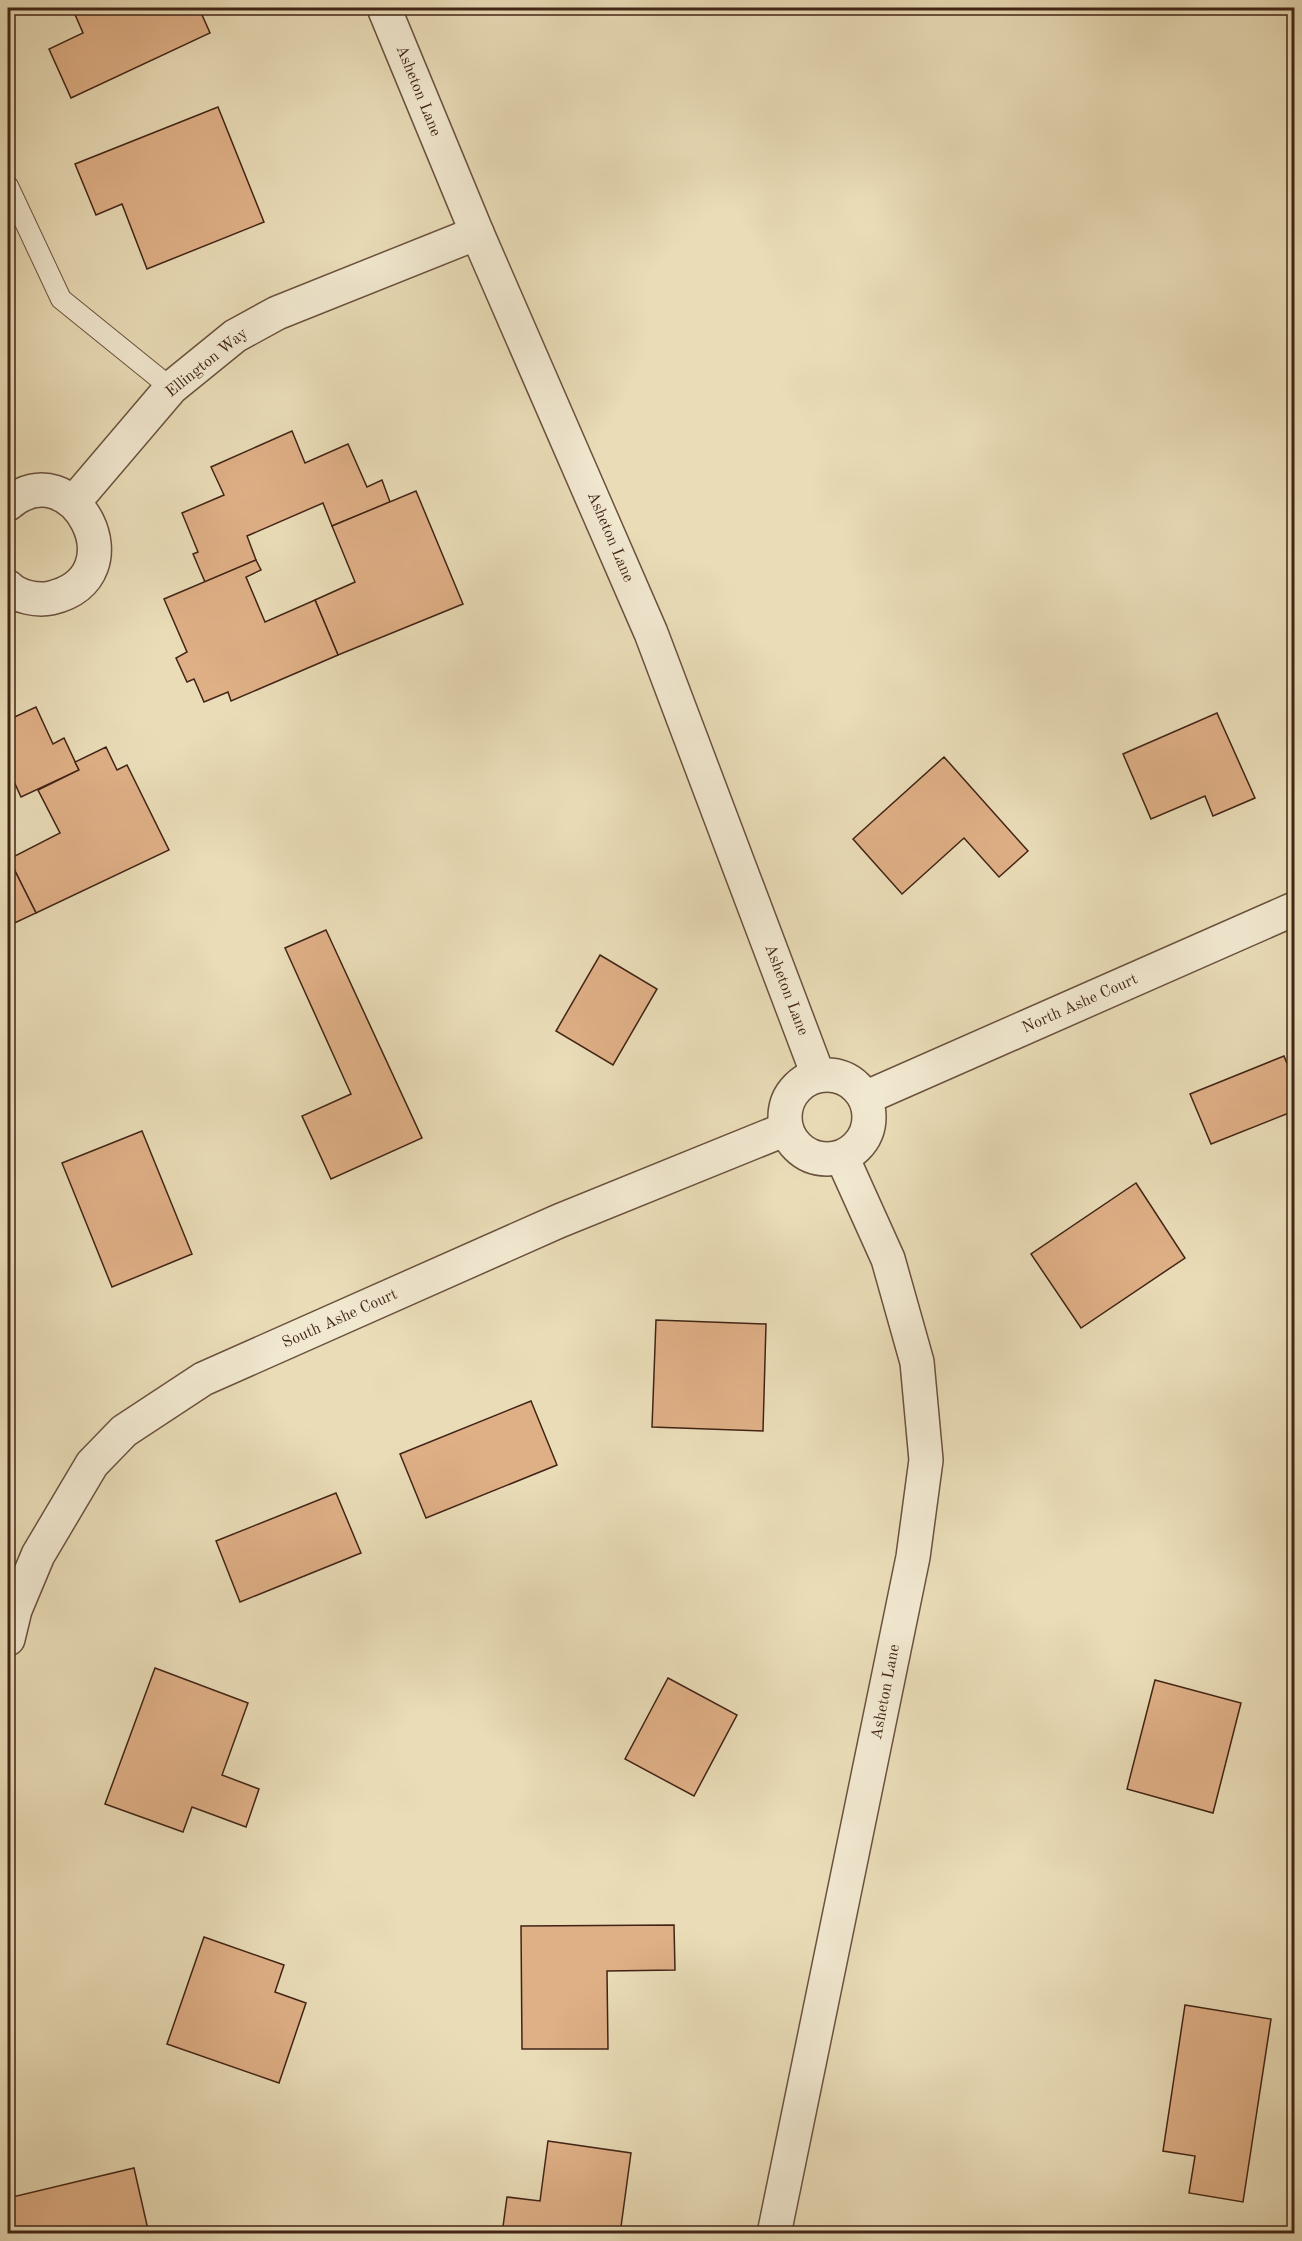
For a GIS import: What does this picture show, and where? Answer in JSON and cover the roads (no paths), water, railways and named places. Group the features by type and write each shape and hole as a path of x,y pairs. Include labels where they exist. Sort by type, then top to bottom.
{"street":[{"name":"Asheton Lane","path":"384,8 477,233 651,633 818,1075"},
{"name":"Ellington Way","path":"74,502 171,388 235,336 277,313 477,233"},
{"path":"8,504 26,494 43,491 59,494 74,502 86,516 94,533 95,552 90,569 79,584 63,595 46,599 27,597 8,587"},
{"name":"North Ashe Court","path":"865,1098 1294,909"},
{"path":"818,1075 846,1078 865,1098 869,1112 863,1139 854,1150 842,1157 828,1160 814,1158 802,1152 792,1141 786,1129 784,1115 787,1101 794,1089 818,1075"},
{"name":"South Ashe Court","path":"8,1639 15,1610 38,1555 92,1464 124,1431 194,1385 559,1221 786,1129"},
{"name":"Asheton Lane","path":"774,2234 913,1557 926,1460 917,1362 888,1259 842,1157"}],"lane":[{"path":"8,186 61,299 171,388"}]}
